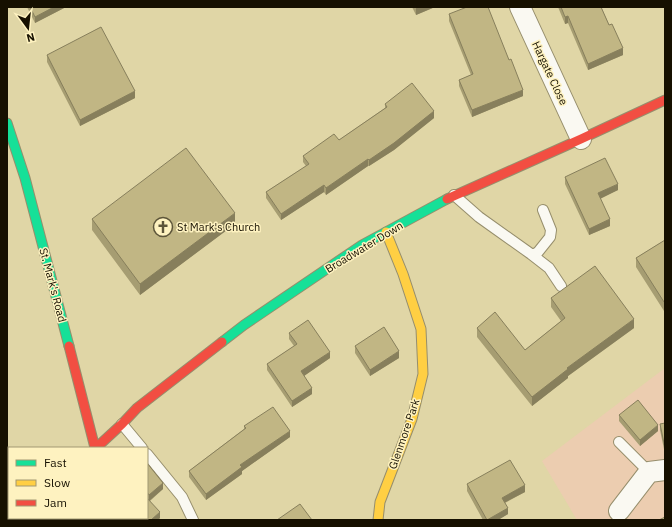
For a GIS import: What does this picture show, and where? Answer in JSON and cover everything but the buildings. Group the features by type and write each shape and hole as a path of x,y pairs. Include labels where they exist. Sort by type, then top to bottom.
{"street":[{"name":"Hargate Close","path":"520,7 580,139"},
{"name":"Broadwater Down","path":"97,447 137,408 244,325 362,245 454,195 665,100"},
{"name":"St. Mark's Road","path":"7,123 25,178 96,447"},
{"name":"Glenmore Park","path":"378,520 380,502 412,419 422,374 421,329 403,274 386,232"},
{"path":"619,511 657,471"}],"lane":[{"path":"454,195 479,217 549,268 561,286"},
{"path":"533,256 550,237 551,230 543,210"},
{"path":"122,424 141,447"},
{"path":"619,442 657,471"},
{"path":"148,455 182,497 193,520"}],"shaded area":[{"path":"665,368 665,520 577,520 542,461"}],"traffic: fast":[{"path":"7,123 25,178 69,346"},
{"path":"222,342 244,325 362,245 447,199"}],"traffic: slow":[{"path":"378,520 380,502 412,419 423,374 421,329 403,274 386,232"}],"traffic: jam":[{"path":"447,199 665,100"},
{"path":"97,447 137,408 222,342"},
{"path":"69,346 95,447"}],"place":[{"name":"St Mark's Church","path":"163,227"}]}
